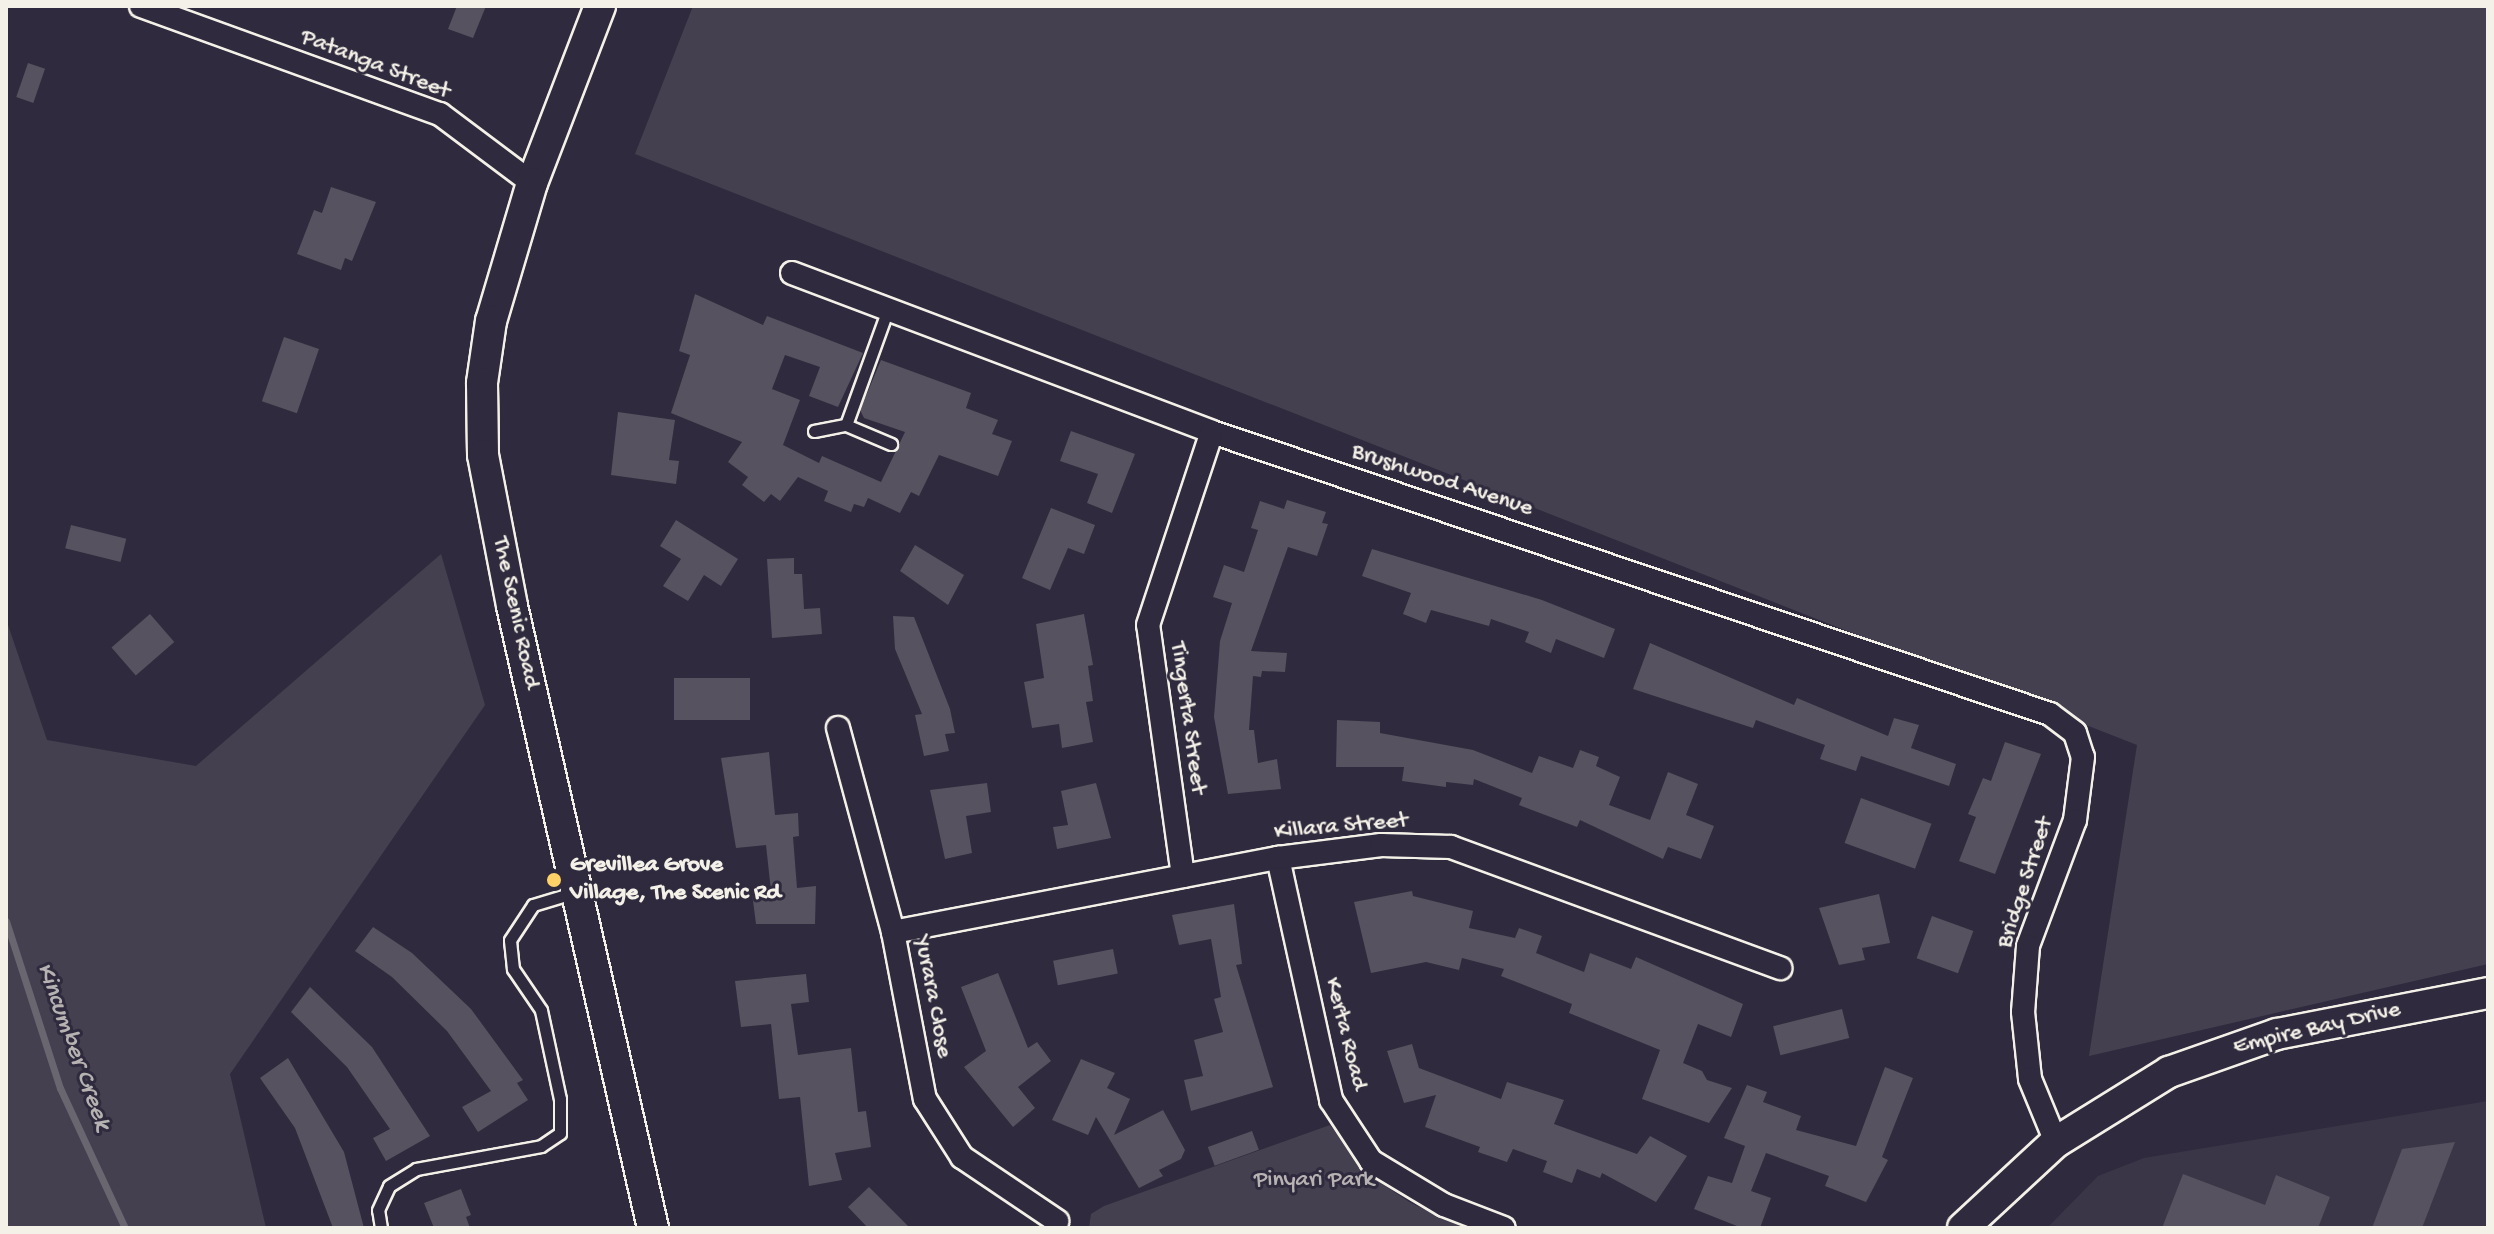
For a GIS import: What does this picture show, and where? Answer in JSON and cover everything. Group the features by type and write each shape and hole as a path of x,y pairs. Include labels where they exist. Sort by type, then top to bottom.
{"main road":[{"name":"The Scenic Road","path":"600,6 532,183 491,321 482,383 483,455 576,892 653,1228"},
{"name":"Empire Bay Drive","path":"1963,1228 2056,1142 2133,1092 2211,1054 2277,1034 2488,993"}],"street":[{"name":"Patanga Street","path":"141,6 440,114 532,183"},
{"name":"Brushwood Avenue","path":"792,273 1212,432 1992,690 2050,714 2075,733"},
{"name":"Tingerta Street","path":"1183,876 1148,625 1212,432"},
{"name":"Yurara Close","path":"838,728 893,932 925,1099 962,1157 1057,1221"},
{"name":"Bridge Street","path":"2056,1142 2030,1079 2023,1012 2028,946 2083,787 2083,757 2075,733"},
{"name":"Killara Street","path":"893,932 1278,858 1381,845 1451,847 1780,968"},
{"name":"Kerta Road","path":"1278,858 1331,1100 1371,1161 1444,1205 1493,1226"}],"lane":[{"path":"846,425 888,309"},
{"path":"814,431 846,425 891,444"},
{"path":"381,1228 378,1210 389,1186 416,1169 541,1146 560,1133 560,1099 541,1010 513,969 510,940 533,905 576,892"}],"shaded area":[{"path":"2488,1101 2488,1228 2047,1228 2098,1176 2144,1158"}],"green space":[{"path":"693,6 2488,6 2488,964 2089,1056 2137,745 635,154"},
{"path":"441,554 485,705 230,1074 266,1228 6,1228 6,619 47,740 196,766"},
{"name":"Pinyari Park","path":"1330,1125 1370,1176 1411,1203 1465,1228 1089,1228 1091,1214 1104,1206"}],"building":[{"path":"457,6 486,6 473,38 448,29"},
{"path":"28,63 45,69 33,103 16,97"},
{"path":"331,187 376,202 352,261 345,258 341,270 297,254 314,210 322,213"},
{"path":"695,294 763,325 767,316 863,353 838,407 809,396 820,367 785,355 772,389 800,400 783,445 819,463 822,456 881,482 905,432 864,418 860,410 881,360 971,393 966,408 998,420 992,434 1012,441 998,476 939,455 919,496 911,492 900,513 868,498 864,507 854,504 851,512 824,501 828,491 798,477 780,501 771,494 764,502 742,485 748,477 728,462 742,442 671,413 690,355 679,351"},
{"path":"284,337 319,349 297,413 262,401"},
{"path":"618,412 675,420 669,460 679,461 676,484 611,475"},
{"path":"1071,431 1135,454 1112,513 1087,503 1098,474 1060,461"},
{"path":"1287,500 1326,512 1322,523 1328,524 1317,556 1288,547 1251,651 1287,653 1285,672 1262,671 1261,677 1253,676 1249,730 1254,730 1258,763 1277,759 1281,789 1228,794 1214,717 1220,641 1232,603 1213,597 1224,565 1244,572 1258,530 1251,528 1260,501 1284,509"},
{"path":"1051,508 1095,525 1084,554 1068,548 1050,590 1022,578"},
{"path":"676,520 738,559 721,586 704,575 688,601 663,586 681,559 660,546"},
{"path":"71,525 126,539 121,562 65,548"},
{"path":"915,545 964,575 948,605 900,571"},
{"path":"1372,549 1542,600 1615,629 1604,658 1556,639 1551,653 1525,642 1529,632 1491,619 1489,626 1431,610 1426,623 1403,614 1411,593 1362,576"},
{"path":"794,558 794,574 802,574 804,609 820,608 822,634 772,638 767,559"},
{"path":"150,614 174,642 136,675 112,647"},
{"path":"1084,614 1093,665 1088,666 1093,701 1086,702 1093,742 1062,748 1059,724 1032,728 1024,682 1044,678 1036,624"},
{"path":"893,616 914,617 950,709 955,733 945,734 949,751 924,756 915,715 922,714 895,649"},
{"path":"1650,643 1794,705 1797,698 1888,736 1894,718 1919,725 1911,748 1956,764 1949,786 1861,756 1856,771 1820,759 1825,745 1756,720 1753,728 1633,689"},
{"path":"674,678 750,678 750,720 674,720"},
{"path":"1337,720 1380,722 1380,733 1473,750 1532,773 1539,756 1573,768 1580,750 1599,757 1596,766 1620,777 1609,805 1650,820 1668,772 1698,784 1686,815 1714,826 1701,859 1668,847 1663,859 1580,820 1577,827 1519,805 1522,798 1474,779 1473,785 1446,782 1446,787 1402,781 1404,767 1336,767"},
{"path":"2005,742 2041,754 1995,874 1959,861 1976,817 1968,814 1983,778 1991,781"},
{"path":"769,752 775,815 798,813 799,836 793,837 797,888 816,886 815,924 756,924 752,893 771,891 766,845 736,848 721,758"},
{"path":"987,783 991,812 966,816 972,853 945,859 930,790"},
{"path":"1096,783 1111,838 1057,849 1053,827 1068,825 1061,791"},
{"path":"1861,798 1931,824 1915,869 1845,843"},
{"path":"1412,891 1413,896 1473,911 1469,928 1515,938 1519,928 1542,936 1536,953 1584,972 1590,953 1631,969 1636,957 1743,1004 1731,1037 1698,1024 1683,1063 1702,1071 1707,1080 1732,1088 1709,1123 1642,1099 1660,1050 1569,1013 1572,1004 1501,976 1504,969 1462,958 1459,970 1426,962 1371,973 1354,902"},
{"path":"1879,894 1890,943 1862,948 1865,960 1839,965 1819,908"},
{"path":"1234,904 1242,964 1236,965 1273,1087 1191,1111 1184,1080 1203,1076 1194,1040 1223,1032 1214,999 1221,997 1211,939 1179,945 1172,915"},
{"path":"1932,916 1973,931 1958,973 1917,958"},
{"path":"373,927 412,953 471,1009 523,1080 517,1083 528,1100 478,1132 462,1107 491,1091 447,1031 392,977 355,951"},
{"path":"1113,949 1118,974 1058,985 1053,961"},
{"path":"998,973 1028,1048 1037,1042 1051,1061 1018,1087 1035,1108 1013,1127 964,1067 986,1051 961,987"},
{"path":"806,974 809,1002 791,1004 798,1055 851,1048 858,1112 866,1111 871,1147 835,1153 842,1180 809,1186 800,1097 779,1099 771,1024 741,1027 735,981"},
{"path":"310,987 372,1047 430,1136 386,1161 373,1138 390,1129 347,1067 291,1012"},
{"path":"1842,1009 1849,1038 1780,1055 1773,1026"},
{"path":"1412,1044 1419,1068 1501,1099 1507,1082 1564,1100 1554,1124 1637,1154 1650,1136 1687,1156 1656,1202 1602,1173 1600,1178 1577,1169 1572,1183 1543,1172 1547,1161 1513,1149 1507,1162 1478,1152 1480,1147 1425,1127 1436,1095 1404,1103 1387,1051"},
{"path":"288,1058 344,1152 364,1228 333,1228 295,1128 260,1078"},
{"path":"1081,1059 1115,1073 1107,1088 1130,1099 1114,1135 1163,1110 1185,1150 1181,1159 1159,1170 1163,1176 1139,1188 1096,1117 1088,1135 1052,1120"},
{"path":"1885,1067 1913,1078 1882,1157 1888,1160 1866,1202 1825,1186 1829,1176 1766,1153 1751,1191 1771,1198 1760,1228 1742,1228 1694,1209 1708,1176 1732,1183 1745,1146 1724,1138 1747,1085 1767,1092 1763,1102 1801,1116 1796,1130 1856,1146"},
{"path":"1252,1131 1259,1150 1215,1166 1208,1147"},
{"path":"2455,1142 2422,1228 2372,1228 2402,1149"},
{"path":"2183,1174 2265,1205 2276,1175 2330,1197 2318,1228 2162,1228"},
{"path":"869,1187 910,1228 868,1228 848,1207"},
{"path":"461,1189 471,1215 466,1217 470,1228 434,1228 424,1203"}],"waterway":[{"name":"Kincumber Creek","path":"6,921 60,1088 125,1228"}],"place":[{"name":"Grevillea Grove Village, The Scenic Rd","path":"554,880"}]}
